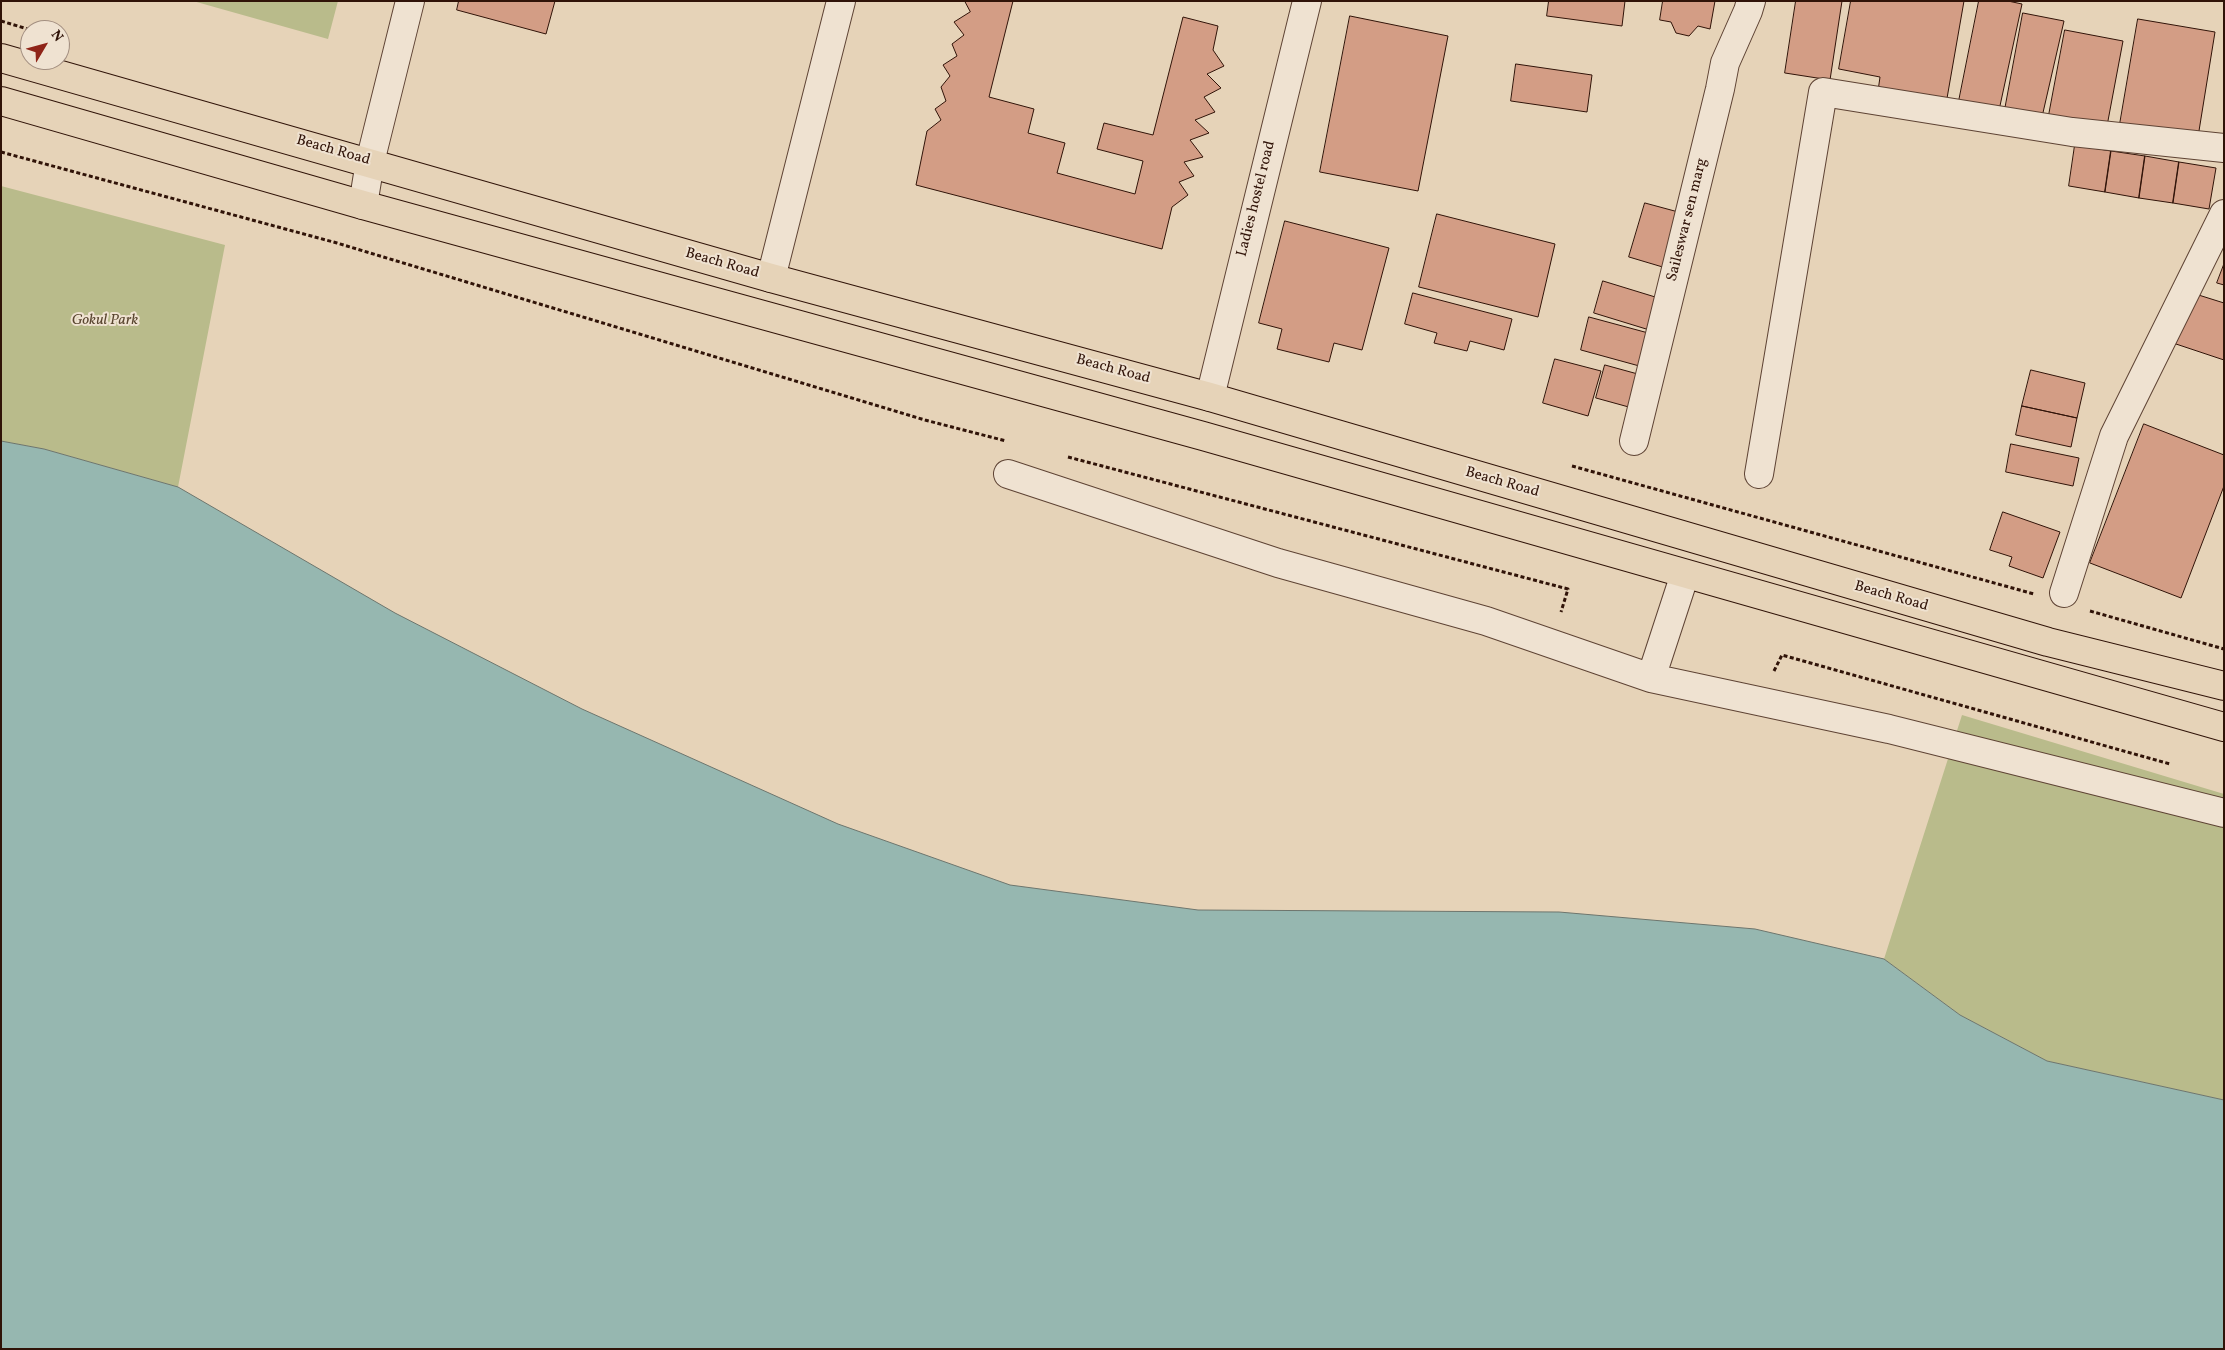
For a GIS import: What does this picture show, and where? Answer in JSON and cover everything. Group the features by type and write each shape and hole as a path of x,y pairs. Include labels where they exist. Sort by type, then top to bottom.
{"main road":[{"name":"Beach Road","path":"1,58 771,278 1210,396 2048,642 2224,686"},
{"path":"1,101 363,205 1203,436 2224,727"}],"street":[{"path":"363,205 370,162 410,1"},
{"path":"771,278 841,1"},
{"name":"Ladies hostel road","path":"1210,396 1306,1"},
{"name":"Saileswar sen marg","path":"1634,441 1725,62 1751,1"},
{"path":"1759,474 1823,92 2072,132 2224,148"},
{"path":"2064,593 2114,436 2224,214"},
{"path":"1008,474 1278,563 1486,621 1651,678 1889,729 2224,813"},
{"path":"1651,678 1685,574"}],"path":[{"path":"1,21 20,27"},
{"path":"1,152 336,243 925,420 1012,442"},
{"path":"1060,455 1568,589 1559,617"},
{"path":"1773,675 1782,655 2176,765"}],"green space":[{"path":"193,1 338,1 328,39"},
{"name":"Gokul Park","path":"1,186 225,245 178,487 44,449 1,441"},
{"path":"1962,715 2224,794 2224,1100 2047,1061 1960,1015 1884,959"}],"water":[{"path":"1,441 44,449 178,487 395,613 582,709 838,824 1010,885 1198,910 1559,912 1755,929 1884,959 1960,1015 2047,1061 2224,1100 2224,1349 1,1349"}],"building":[{"path":"459,1 555,1 546,34 457,10"},
{"path":"965,1 1013,1 989,97 1034,109 1028,133 1065,143 1057,173 1135,194 1143,161 1097,149 1104,123 1153,135 1183,17 1218,26 1213,50 1224,66 1207,74 1221,88 1204,97 1215,112 1195,120 1209,133 1190,140 1203,157 1184,162 1194,176 1179,182 1188,195 1172,207 1162,249 916,185 927,131 941,120 935,109 946,101 941,87 950,76 943,65 957,56 952,44 964,35 954,22 970,12"},
{"path":"1549,1 1625,1 1622,26 1547,16"},
{"path":"1663,1 1715,1 1710,29 1698,26 1689,36 1676,33 1671,22 1660,20"},
{"path":"1796,1 1842,1 1830,80 1785,73"},
{"path":"1851,1 1964,1 1946,104 1878,91 1880,77 1839,69"},
{"path":"1979,1 2008,1 2022,4 1998,115 1958,106"},
{"path":"2023,13 2064,21 2042,117 2004,115"},
{"path":"1350,16 1448,36 1418,191 1320,172"},
{"path":"2138,19 2215,32 2198,137 2120,124"},
{"path":"2065,30 2123,41 2107,126 2049,115"},
{"path":"1516,64 1592,75 1587,112 1511,101"},
{"path":"2075,145 2111,151 2105,192 2069,186"},
{"path":"2111,151 2145,156 2139,198 2105,192"},
{"path":"2145,156 2179,162 2173,203 2139,198"},
{"path":"2179,162 2216,168 2209,209 2173,203"},
{"path":"1645,203 1682,213 1666,268 1629,257"},
{"path":"1437,214 1555,244 1538,317 1419,287"},
{"path":"1285,221 1389,248 1362,350 1334,343 1329,362 1277,349 1282,329 1259,323"},
{"path":"2224,264 2224,285 2217,283"},
{"path":"1603,281 1665,300 1656,332 1594,313"},
{"path":"2189,292 2224,303 2224,360 2173,343"},
{"path":"1413,293 1512,319 1504,350 1470,341 1467,351 1434,343 1437,333 1405,324"},
{"path":"1589,317 1652,334 1643,367 1581,350"},
{"path":"1555,359 1601,371 1588,416 1543,403"},
{"path":"1605,365 1645,376 1636,409 1596,398"},
{"path":"2031,370 2085,383 2077,418 2022,406"},
{"path":"2022,406 2077,418 2071,447 2016,435"},
{"path":"2144,424 2224,455 2224,486 2181,598 2090,563"},
{"path":"2011,444 2079,458 2073,486 2006,472"},
{"path":"2003,512 2060,532 2043,578 2009,566 2012,557 1990,550"}]}
